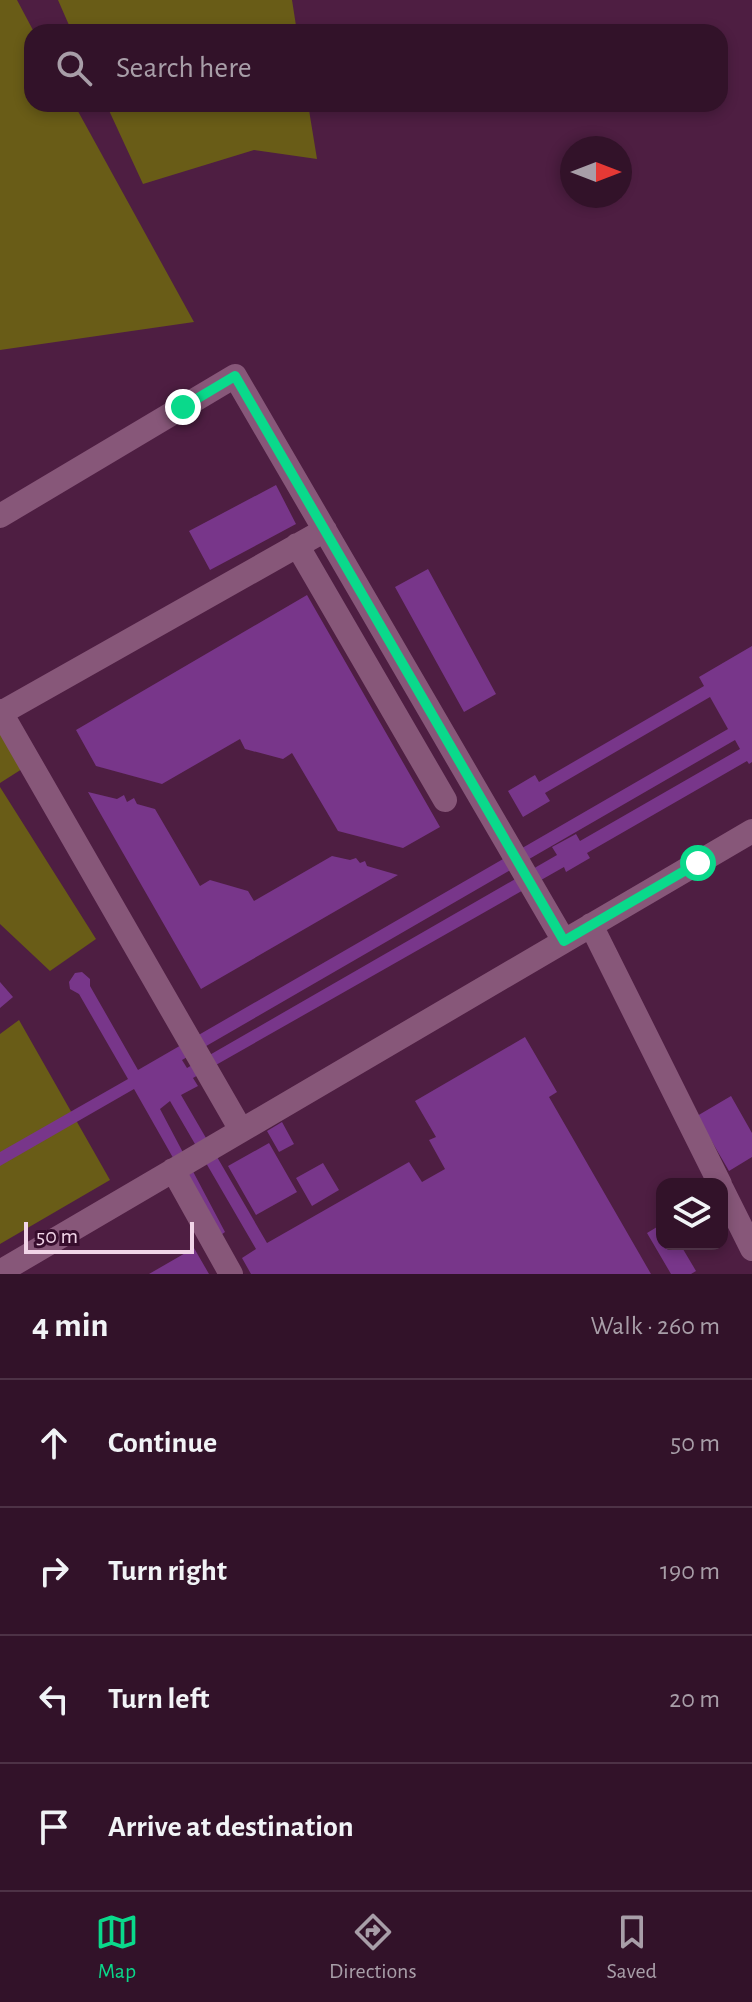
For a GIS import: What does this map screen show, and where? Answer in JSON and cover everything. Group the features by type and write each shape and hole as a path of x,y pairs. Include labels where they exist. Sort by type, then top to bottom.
{"lane":[{"path":"0,516 235,376 564,941"},
{"path":"241,1130 0,712 325,530"},
{"path":"297,545 445,800"},
{"path":"0,1272 752,831"},
{"path":"591,925 717,1178"},
{"path":"173,1170 231,1274"},
{"path":"728,1200 752,1249"}],"shaded area":[{"path":"0,0 752,0 752,1274 0,1274"},
{"path":"0,0 17,0 30,24 24,24 24,112 78,112 194,322 0,350"},
{"path":"58,0 292,0 296,24 68,24"},
{"path":"110,112 309,112 317,159 254,150 143,184"},
{"path":"0,730 22,769 0,783"},
{"path":"0,787 96,939 50,971 0,924"},
{"path":"19,1020 110,1180 0,1244 0,1034"}],"building":[{"path":"276,485 296,524 210,570 189,531"},
{"path":"428,569 496,694 464,712 395,587"},
{"path":"307,595 440,827 403,848 338,831 292,753 283,759 245,749 240,739 162,784 96,766 76,730"},
{"path":"752,646 752,762 749,764 747,761 587,853 590,858 566,872 564,867 193,1078 198,1086 181,1095 267,1243 409,1162 422,1182 445,1169 429,1140 436,1137 415,1101 525,1037 557,1092 549,1097 651,1274 251,1274 242,1258 256,1249 170,1101 160,1109 225,1232 218,1237 134,1089 0,1166 0,1152 128,1079 79,994 70,989 69,982 75,973 82,972 90,979 90,986 138,1070 728,729 710,697 545,793 550,801 523,817 508,791 535,775 539,782 704,686 699,677","holes":["735,740 740,749 580,841 576,834 552,847 557,855 187,1068 182,1060"]},
{"path":"88,792 117,799 124,795 127,802 134,798 137,804 155,809 200,886 210,880 248,891 254,901 332,856 350,860 356,858 360,863 365,861 367,866 398,875 201,989"},
{"path":"0,982 13,997 0,1008"},
{"path":"731,1096 752,1133 752,1157 729,1171 697,1116"},
{"path":"282,1122 294,1144 279,1152 267,1131"},
{"path":"269,1143 297,1192 256,1215 228,1166"},
{"path":"323,1163 339,1190 312,1206 296,1178"},
{"path":"656,1228 656,1248 647,1233"},
{"path":"194,1248 209,1274 149,1274"},
{"path":"657,1250 684,1250 696,1271 671,1274"}],"route":[{"path":"183,407 235,376 564,941 698,863"}]}
